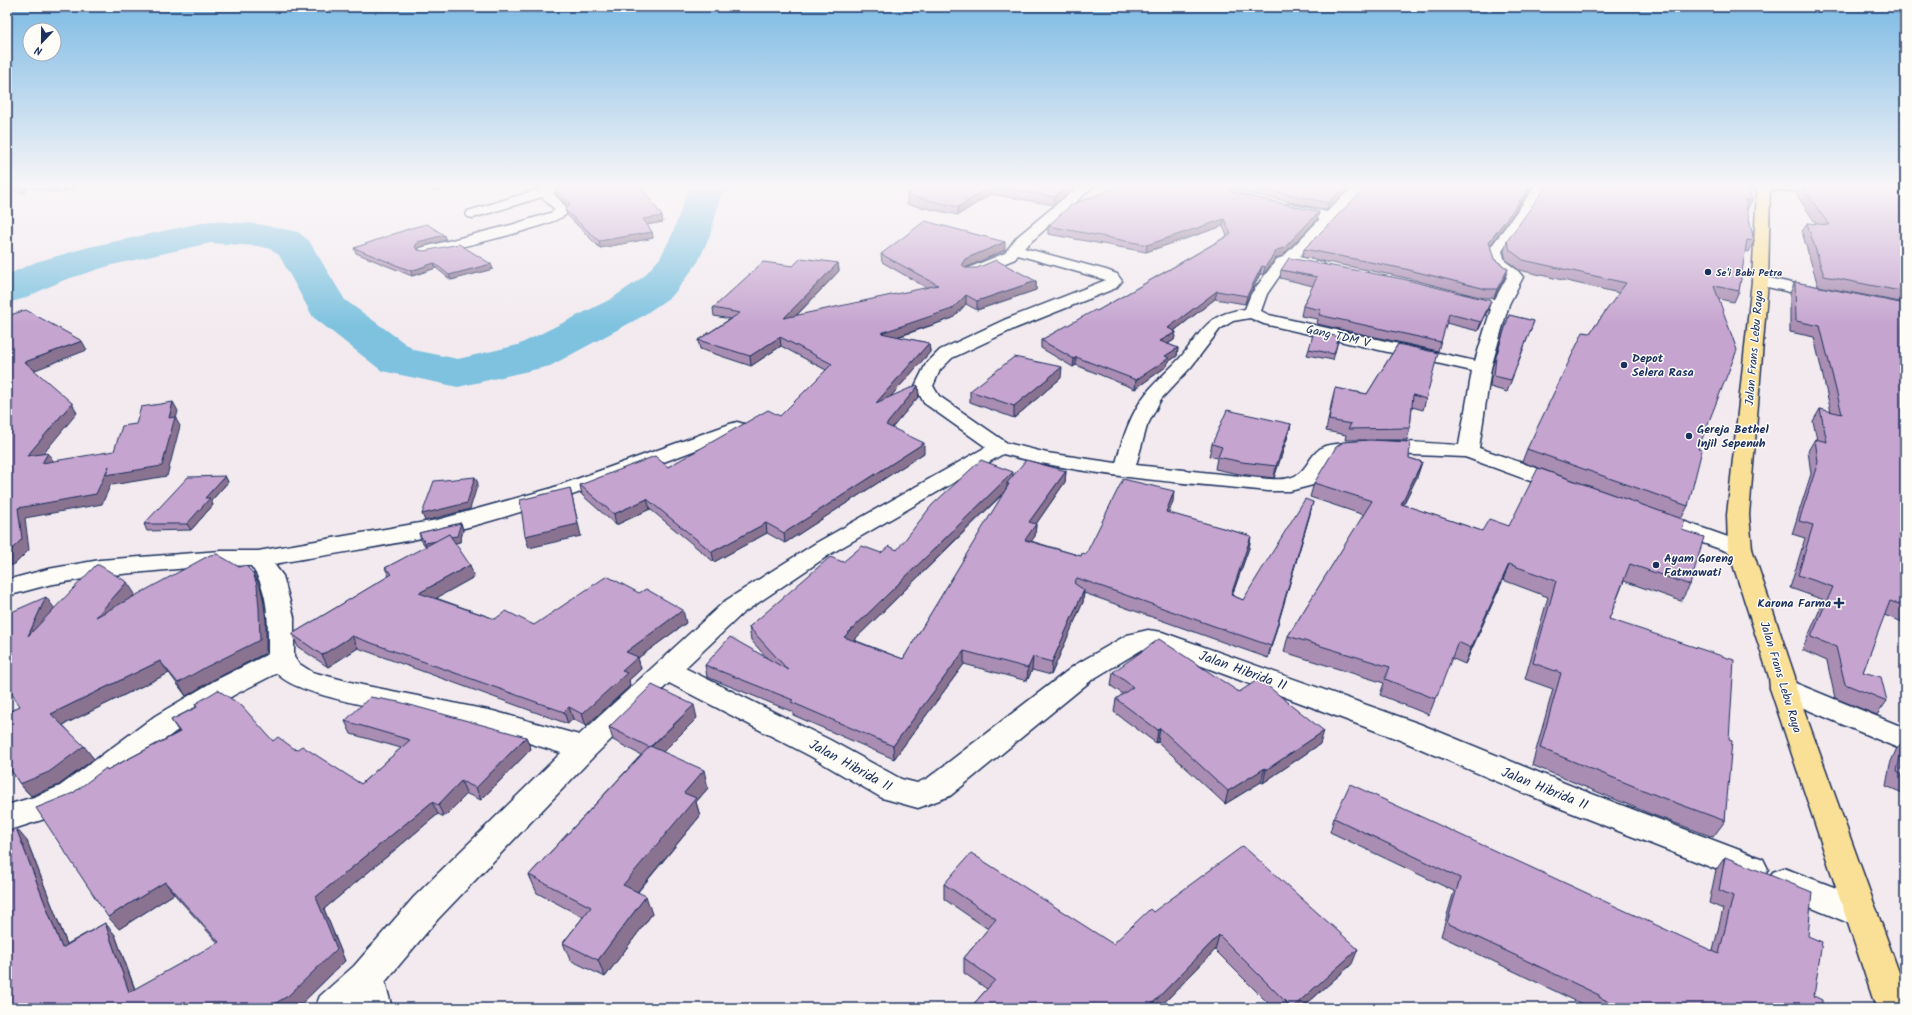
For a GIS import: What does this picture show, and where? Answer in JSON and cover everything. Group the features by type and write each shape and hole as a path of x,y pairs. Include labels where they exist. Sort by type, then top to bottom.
{"main road":[{"name":"Jalan Frans Lebu Raya","path":"1762,232 1760,281 1738,515 1740,550 1782,677 1783,688 1894,1008"}],"street":[{"path":"426,251 499,232"},
{"path":"970,272 1010,256 1022,240 1031,232"},
{"path":"1124,470 1137,425 1150,402 1190,358 1216,323 1232,315 1253,314 1252,308 1262,290 1282,262 1288,260 1315,232"},
{"path":"1468,451 1482,368 1501,304 1515,277 1498,263 1495,251 1508,232"},
{"path":"1015,250 1101,273 1111,277 1114,281 1110,285 1010,324 964,345 946,354 932,368 924,386 931,399 1000,447 1046,459 1124,470 1268,485 1290,485 1306,480 1313,473 1322,457 1331,451 1339,449 1366,447 1468,451 1578,490"},
{"path":"1288,260 1334,269"},
{"path":"1760,281 1837,297"},
{"path":"1446,294 1483,304 1501,304"},
{"name":"Gang TDM V","path":"1253,314 1264,319 1482,368"},
{"path":"7,588 48,577 100,568 222,558 258,559 414,532 496,513 584,484 737,428"},
{"path":"333,1008 370,993 426,908 584,748 734,607 824,548 1000,447"},
{"path":"1637,512 1740,550"},
{"path":"258,559 271,576 281,617 281,659 289,670 304,678 362,695 432,708 493,722 584,748"},
{"name":"Jalan Hibrida II","path":"666,670 820,748 893,789 918,796 939,787 1084,672 1136,641 1148,639 1162,641 1410,732 1568,798 1709,851 1861,913"},
{"path":"7,818 40,808 71,795 165,724 224,688 281,659"},
{"path":"1783,688 1905,740"}],"building":[{"path":"399,232 440,232 444,235 418,242 415,247 418,250 424,251 459,244 491,264 449,275 434,263 411,271 354,248"},
{"path":"590,232 650,232 599,241"},
{"path":"910,232 968,232 1005,242 965,259 962,264 965,268 977,268 996,260 1036,281 977,301 966,295 952,309 881,333 929,343 876,403 917,385 918,386 886,425 924,443 784,533 766,523 712,552 647,499 614,514 580,485 655,456 668,467 768,410 780,416 832,364 780,337 750,356 698,340 740,313 713,308 763,262 793,266 801,258 838,263 784,318 938,285 881,254"},
{"path":"1081,232 1184,232 1147,245"},
{"path":"1230,232 1299,232 1284,248 1277,250 1265,267 1262,266 1247,296 1217,291 1168,328 1176,332 1160,341 1178,348 1165,356 1169,358 1136,380 1076,357 1074,359 1041,340 1095,310 1097,311 1231,234"},
{"path":"1321,232 1496,232 1489,242 1494,259 1508,269 1497,289 1486,289 1405,269 1304,249"},
{"path":"1513,232 1752,232 1754,241 1747,240 1739,291 1714,286 1737,350 1698,449 1702,450 1688,506 1527,449 1583,332 1590,333 1626,283 1523,260 1510,250 1507,241"},
{"path":"1810,232 1905,232 1905,292 1824,276"},
{"path":"1289,258 1403,279 1491,301 1481,322 1449,314 1441,342 1319,315 1321,310 1303,306 1317,277 1281,270"},
{"path":"1795,282 1905,304 1905,606 1890,601 1863,672 1881,677 1887,701 1845,684 1836,647 1811,637 1833,587 1798,575 1813,525 1799,521 1818,462 1815,439 1827,442 1820,409 1842,414 1820,326 1796,321"},
{"path":"26,310 82,341 25,362 72,403 27,456 48,453 42,463 114,451 122,426 136,424 141,407 173,402 169,418 175,417 162,466 106,475 109,466 96,494 18,508 22,539 7,554 7,316"},
{"path":"1509,315 1534,321 1511,380 1494,376 1496,357"},
{"path":"1314,331 1339,337 1334,354 1309,349"},
{"path":"1398,344 1438,353 1426,399 1413,395 1410,428 1348,429 1351,424 1329,420 1335,388 1367,394"},
{"path":"1014,357 1062,367 1014,406 970,391"},
{"path":"1227,410 1291,424 1276,466 1242,462 1218,457 1222,447 1212,444"},
{"path":"1370,440 1410,442 1409,458 1422,462 1401,504 1482,531 1489,519 1509,526 1538,468 1685,520 1682,530 1704,537 1690,585 1630,564 1609,619 1734,660 1729,740 1732,741 1725,821 1663,798 1540,748 1561,673 1533,663 1556,581 1509,564 1471,648 1458,642 1436,699 1385,679 1390,667 1288,636 1372,501 1314,483 1336,447 1343,442"},
{"path":"981,460 1013,472 844,637 903,659 1009,484 1007,483 1026,460 1066,471 1029,522 1036,524 1025,540 1081,556 1082,553 1086,554 1123,479 1174,491 1166,512 1251,536 1231,595 1243,600 1305,499 1313,502 1271,646 1077,578 1074,583 1084,590 1052,662 1033,657 1028,668 964,651 893,746 791,702 793,700 705,665 730,637 788,670 749,627 830,557 843,562 862,546 881,553 889,546 897,550 932,505"},
{"path":"225,476 205,498 210,498 187,524 144,524 188,477"},
{"path":"475,477 467,503 422,514 434,481"},
{"path":"570,488 578,524 525,536 520,500"},
{"path":"461,523 457,536 451,537 449,534 437,541 425,543 419,533"},
{"path":"449,534 470,565 419,593 495,619 506,611 534,625 607,576 639,593 646,589 683,610 626,652 638,657 622,671 627,673 582,714 569,707 564,712 352,636 322,655 292,634 392,574 385,568"},
{"path":"217,554 239,567 245,565 253,573 257,585 260,640 178,683 160,661 51,714 84,746 49,772 20,784 7,764 7,713 20,706 7,687 7,614 46,597 28,636 96,565 99,565 127,582 96,617 210,555"},
{"path":"1159,639 1239,692 1259,679 1324,731 1266,770 1265,768 1228,791 1160,728 1158,730 1116,699 1133,687 1113,672"},
{"path":"652,685 694,705 649,747 609,727"},
{"path":"218,690 242,706 273,741 278,737 296,750 302,746 361,784 410,740 345,721 370,697 399,702 526,737 476,788 461,781 438,805 432,802 316,897 337,949 288,996 267,1008 7,1008 7,833 16,828 62,948 105,923 129,992 219,942 165,882 108,917 36,808 73,793 106,768 107,770 180,732 171,720 197,707 195,704"},
{"path":"1905,740 1905,776 1897,772 1901,751"},
{"path":"650,746 704,770 684,793 696,798 623,885 646,896 598,960 563,943 591,907 529,875"},
{"path":"1350,784 1719,954 1733,896 1719,890 1725,857 1812,892 1808,936 1822,942 1814,996 1822,1000 1822,1008 1622,1008 1599,997 1599,995 1447,923 1460,878 1334,818"},
{"path":"1243,846 1358,949 1292,1008 1219,935 1148,1008 970,1008 995,980 964,958 996,919 944,884 971,853 1113,944 1150,909 1153,912"}],"waterway":[{"path":"7,290 50,271 103,255 208,232"},
{"path":"216,232 258,235 284,240 295,249 328,308 399,361 458,373 533,356 626,308 658,286 678,262 692,232"}],"place":[{"name":"Se'i Babi Petra","path":"1708,272"},
{"name":"Depot Selera Rasa","path":"1624,365"},
{"name":"Gereja Bethel Injil Sepenuh","path":"1689,436"},
{"name":"Ayam Goreng Fatmawati","path":"1656,565"},
{"name":"Karona Farma","path":"1839,603"}]}
